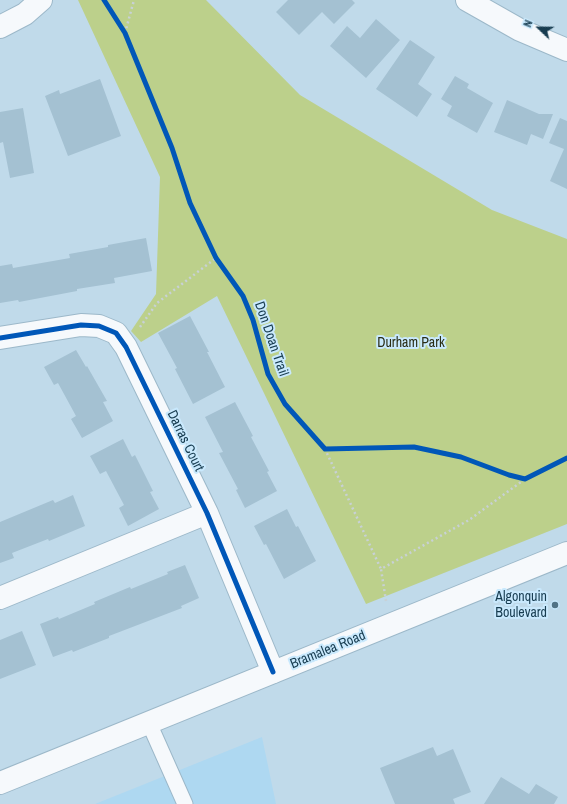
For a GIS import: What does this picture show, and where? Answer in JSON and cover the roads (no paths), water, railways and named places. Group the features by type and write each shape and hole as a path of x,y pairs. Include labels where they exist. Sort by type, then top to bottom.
{"street":[{"path":"0,27 25,14 41,0"},
{"path":"467,0 520,30 567,50"},
{"name":"Darras Court","path":"0,338 80,325 99,326 116,333 126,347 207,513 273,672"},
{"path":"0,598 207,513"},
{"name":"Bramalea Road","path":"0,783 567,553"}],"lane":[{"path":"149,723 184,804"}],"place":[{"name":"Algonquin Boulevard","path":"555,605"}],"park label":[{"name":"Durham Park","path":"411,343"}]}
